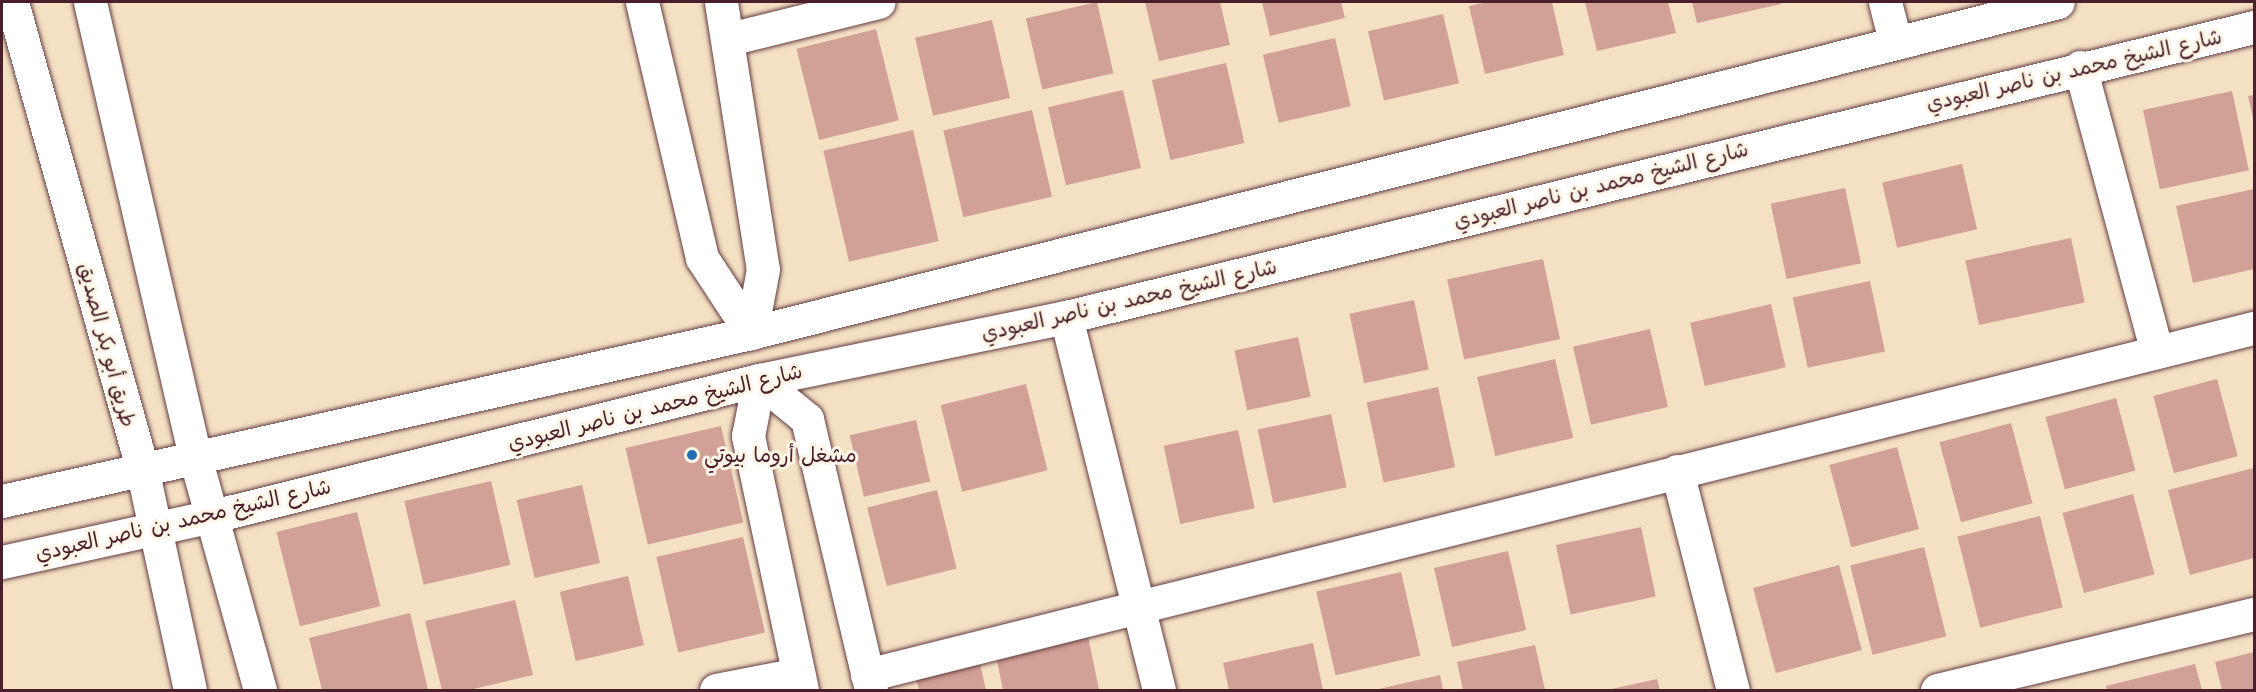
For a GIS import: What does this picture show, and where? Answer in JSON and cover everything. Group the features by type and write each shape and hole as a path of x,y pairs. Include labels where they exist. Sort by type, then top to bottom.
{"street":[{"name":"طريق أبو بكر الصديق","path":"12,2 142,468 151,529 190,690"},
{"path":"90,2 195,457 260,690"},
{"path":"642,2 702,258 751,333"},
{"path":"720,2 729,39 763,269 751,333"},
{"path":"729,39 879,2"},
{"path":"1885,2 1895,41"},
{"path":"2,501 751,333 1895,41 2058,2"},
{"name":"شارع الشيخ محمد بن ناصر العبودي","path":"2,562 213,516 759,380 1066,317 2080,67 2254,27"},
{"path":"2080,67 2157,352"},
{"path":"1066,317 1159,690"},
{"path":"716,690 800,682 748,436 759,380 807,419 869,683 1139,605 2254,328"},
{"path":"1677,471 1733,690"},
{"path":"1937,690 2254,614"}],"building":[{"path":"1097,2 1113,73 1042,90 1026,18"},
{"path":"1145,2 1220,2 1230,45 1159,61"},
{"path":"1262,2 1341,2 1345,18 1270,36"},
{"path":"1487,2 1552,2 1564,55 1485,74 1469,6"},
{"path":"1585,2 1668,2 1676,33 1597,51"},
{"path":"1692,2 1780,2 1781,4 1697,23"},
{"path":"1443,14 1459,83 1384,101 1368,31"},
{"path":"992,20 1010,98 933,116 915,38"},
{"path":"876,29 899,120 819,140 796,49"},
{"path":"1335,38 1351,106 1279,123 1263,55"},
{"path":"1226,63 1244,143 1170,160 1152,80"},
{"path":"1123,90 1141,168 1066,185 1048,107"},
{"path":"2232,91 2249,170 2160,189 2143,110"},
{"path":"2254,95 2254,122 2248,96"},
{"path":"1032,110 1052,197 963,217 943,130"},
{"path":"913,130 939,241 849,262 823,151"},
{"path":"1962,164 1977,229 1897,248 1882,182"},
{"path":"1845,188 1861,263 1787,279 1771,204"},
{"path":"2254,189 2254,269 2193,283 2176,206"},
{"path":"2071,238 2085,303 1979,325 1965,260"},
{"path":"1543,259 1560,339 1464,360 1447,279"},
{"path":"1870,281 1885,351 1808,368 1793,297"},
{"path":"1414,300 1429,369 1364,383 1349,314"},
{"path":"1771,304 1786,367 1705,386 1690,323"},
{"path":"1650,329 1668,407 1591,425 1573,347"},
{"path":"1298,337 1311,397 1247,410 1234,351"},
{"path":"1555,359 1573,438 1495,456 1477,377"},
{"path":"2217,379 2238,456 2174,473 2153,396"},
{"path":"1026,384 1048,470 962,492 941,405"},
{"path":"1438,387 1455,467 1384,482 1367,402"},
{"path":"2116,398 2135,470 2065,489 2045,417"},
{"path":"1331,414 1347,487 1273,503 1258,430"},
{"path":"916,420 930,481 864,497 850,435"},
{"path":"2011,423 2032,503 1961,522 1940,442"},
{"path":"721,426 743,522 648,545 626,448"},
{"path":"1238,430 1255,508 1180,524 1164,446"},
{"path":"1897,447 1919,529 1851,547 1829,465"},
{"path":"2254,468 2254,558 2190,575 2168,490"},
{"path":"491,481 510,565 424,585 404,501"},
{"path":"582,485 600,563 535,578 517,500"},
{"path":"937,490 957,569 887,586 867,507"},
{"path":"2133,494 2154,574 2084,593 2062,513"},
{"path":"357,512 380,606 300,626 276,532"},
{"path":"2040,516 2063,607 1980,628 1958,537"},
{"path":"1641,527 1656,596 1571,615 1556,545"},
{"path":"743,537 765,632 678,653 656,557"},
{"path":"1924,547 1946,636 1873,655 1850,565"},
{"path":"1508,551 1526,630 1452,647 1434,568"},
{"path":"1839,565 1862,650 1776,673 1753,588"},
{"path":"1401,572 1420,656 1336,675 1316,592"},
{"path":"628,576 644,645 576,661 560,592"},
{"path":"515,600 533,675 469,690 442,690 425,621"},
{"path":"410,613 428,690 322,690 309,638"},
{"path":"1088,636 1099,690 1003,690 996,656"},
{"path":"1313,643 1323,690 1229,690 1223,663"},
{"path":"1535,645 1545,690 1463,690 1457,662"},
{"path":"2254,652 2254,690 2222,690 2215,662"},
{"path":"979,660 986,690 919,690 915,674"},
{"path":"2195,664 2202,690 2107,690 2106,686"},
{"path":"1440,675 1443,690 1374,690"},
{"path":"1657,679 1660,690 1607,690"}],"place":[{"name":"مشغل أروما بيوتي","path":"692,455"}]}
